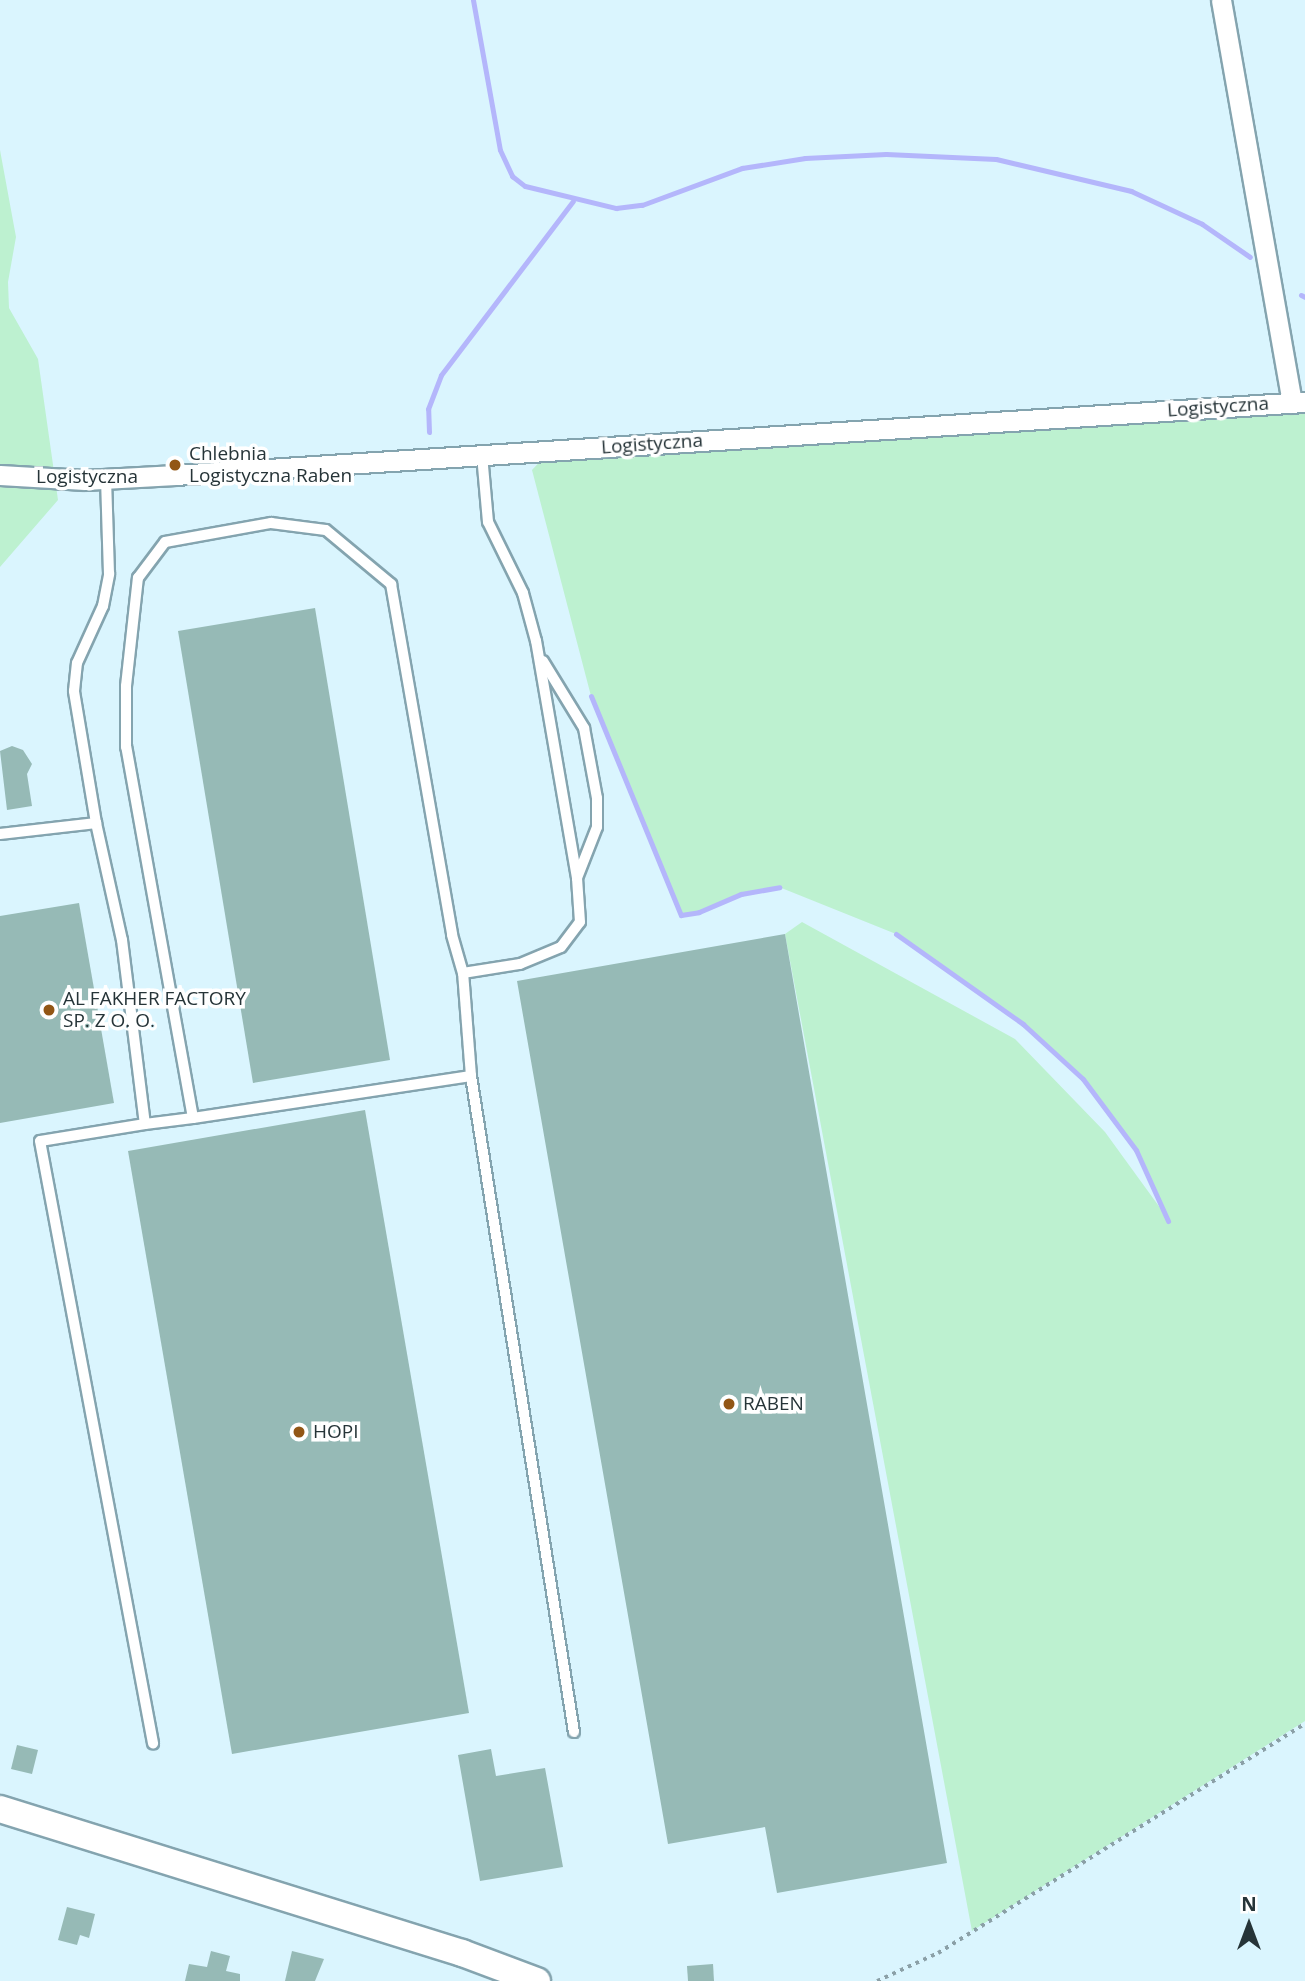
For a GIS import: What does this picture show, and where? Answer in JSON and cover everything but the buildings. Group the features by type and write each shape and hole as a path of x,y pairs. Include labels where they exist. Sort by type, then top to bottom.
{"street":[{"path":"1221,0 1298,402"},
{"name":"Logistyczna","path":"0,475 106,479 1298,402"},
{"path":"0,1809 450,1949 537,1981"}],"lane":[{"path":"482,455 488,522 523,593 545,667 584,728 597,798 597,827 577,878"},
{"path":"106,479 109,574 103,606 76,663 74,691 96,823 124,954 145,1124"},
{"path":"193,1118 125,747 125,686 138,578 165,542 271,523 326,530 391,584 452,935 463,973 471,1076 573,1732"},
{"path":"463,973 520,964 561,947 580,922 577,878 536,641"},
{"path":"0,834 96,823"},
{"path":"153,1743 40,1141 471,1076"}],"path":[{"path":"877,1981 938,1953 1305,1724"}],"green space":[{"path":"0,150 16,237 8,282 9,308 38,359 58,500 0,567"},
{"path":"1305,402 1305,1721 972,1931 785,934 802,922 1015,1039 1105,1132 1166,1216 1136,1150 1083,1079 1023,1024 896,934 779,887 741,894 699,912 681,915 591,696 532,470 551,450"}],"waterway":[{"path":"473,0 500,150 512,176 525,186 616,208 642,205 742,168 805,158 886,154 996,159 1131,191 1202,224 1250,257"},
{"path":"429,432 428,409 441,375 573,201"},
{"path":"1301,295 1305,297"},
{"path":"591,696 681,915 699,912 741,894 779,887"},
{"path":"896,934 1023,1024 1083,1079 1136,1150 1168,1221"}],"place":[{"name":"Chlebnia Logistyczna Raben","path":"175,465"},
{"name":"AL FAKHER FACTORY SP. Z O. O.","path":"49,1010"},
{"name":"RABEN","path":"729,1404"},
{"name":"HOPI","path":"299,1432"}]}
